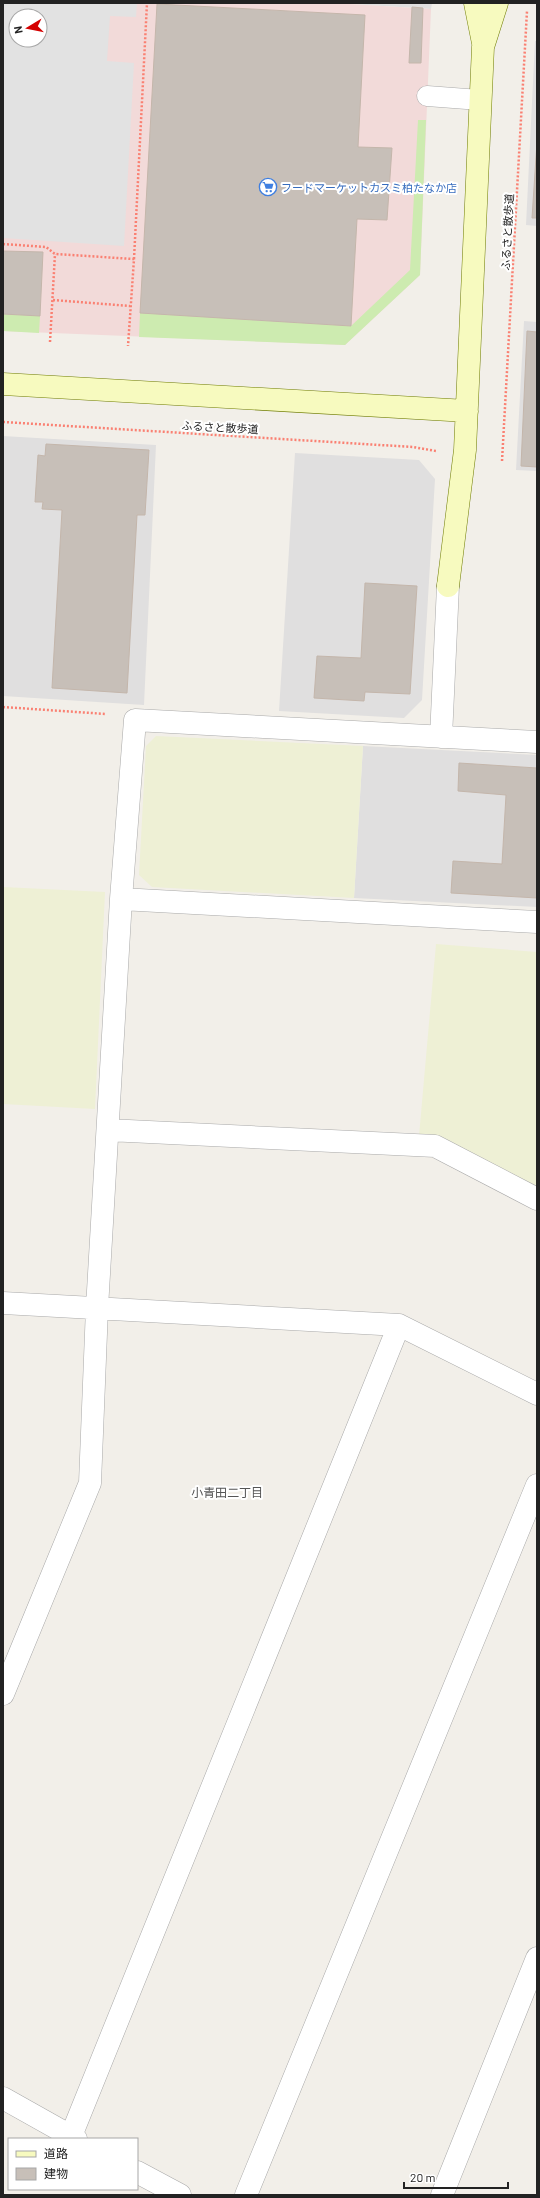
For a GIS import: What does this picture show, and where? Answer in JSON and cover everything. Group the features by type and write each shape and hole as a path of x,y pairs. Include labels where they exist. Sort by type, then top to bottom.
{"street":[{"path":"441,737 448,586 465,450 472,334 483,47 475,3"},
{"path":"483,47 497,3"},
{"path":"3,384 467,411"},
{"path":"3,1694 90,1483 97,1308 120,899 135,720 537,742"},
{"path":"120,899 537,922"},
{"path":"108,1130 435,1146 537,1199"},
{"path":"3,1303 399,1325 537,1394"},
{"path":"3,2098 73,2138 399,1325"},
{"path":"246,2195 537,1485"},
{"path":"442,2195 537,1958"},
{"path":"138,2173 180,2195"}],"lane":[{"path":"427,96 480,100"}],"path":[{"path":"128,346 147,3"},
{"name":"ふるさと散歩道","path":"502,461 527,3"},
{"path":"3,244 46,246 55,254 134,259"},
{"path":"50,342 55,254"},
{"path":"53,300 130,306"},
{"name":"ふるさと散歩道","path":"3,422 413,447 437,451"},
{"path":"3,707 114,714 135,720"}],"shaded area":[{"path":"3,3 335,3 431,9 420,275 345,345 3,331"},
{"path":"3,3 137,3 136,17 110,16 107,61 134,63 124,246 3,238"},
{"path":"335,3 432,3 431,9"},
{"path":"535,41 537,41 537,226 526,225"},
{"path":"524,321 537,322 537,471 516,470"},
{"path":"3,436 156,445 144,705 3,696"},
{"path":"295,453 419,460 435,479 422,700 404,718 279,711"},
{"path":"363,746 537,755 537,907 354,898"}],"green space":[{"path":"418,120 426,120 420,275 345,345 139,337 140,313 351,326 410,270"},
{"path":"3,314 40,316 39,333 3,331"},
{"path":"156,736 363,746 354,898 152,887 139,875 146,746"},
{"path":"3,887 105,892 95,1109 3,1104"},
{"path":"436,944 537,952 537,1187 419,1136"}],"building":[{"name":"フードマーケットカスミ柏たなか店","path":"157,4 365,15 358,147 392,148 387,220 357,219 351,326 140,313"},
{"path":"412,7 423,8 421,63 409,63"},
{"path":"537,142 537,218 532,218"},
{"path":"3,251 43,252 40,316 3,314"},
{"path":"527,331 537,332 537,467 521,466"},
{"path":"46,444 149,450 145,515 137,515 127,693 52,688 62,510 42,509 43,502 35,502 38,455 45,456"},
{"path":"365,583 417,586 410,694 365,692 364,701 314,698 317,656 361,658"},
{"path":"459,763 537,768 537,898 451,893 453,861 502,864 506,795 458,791"}],"place":[{"name":"フードマーケットカスミ柏たなか店","path":"268,187"}],"district":[{"name":"小青田二丁目","path":"227,1492"}]}
